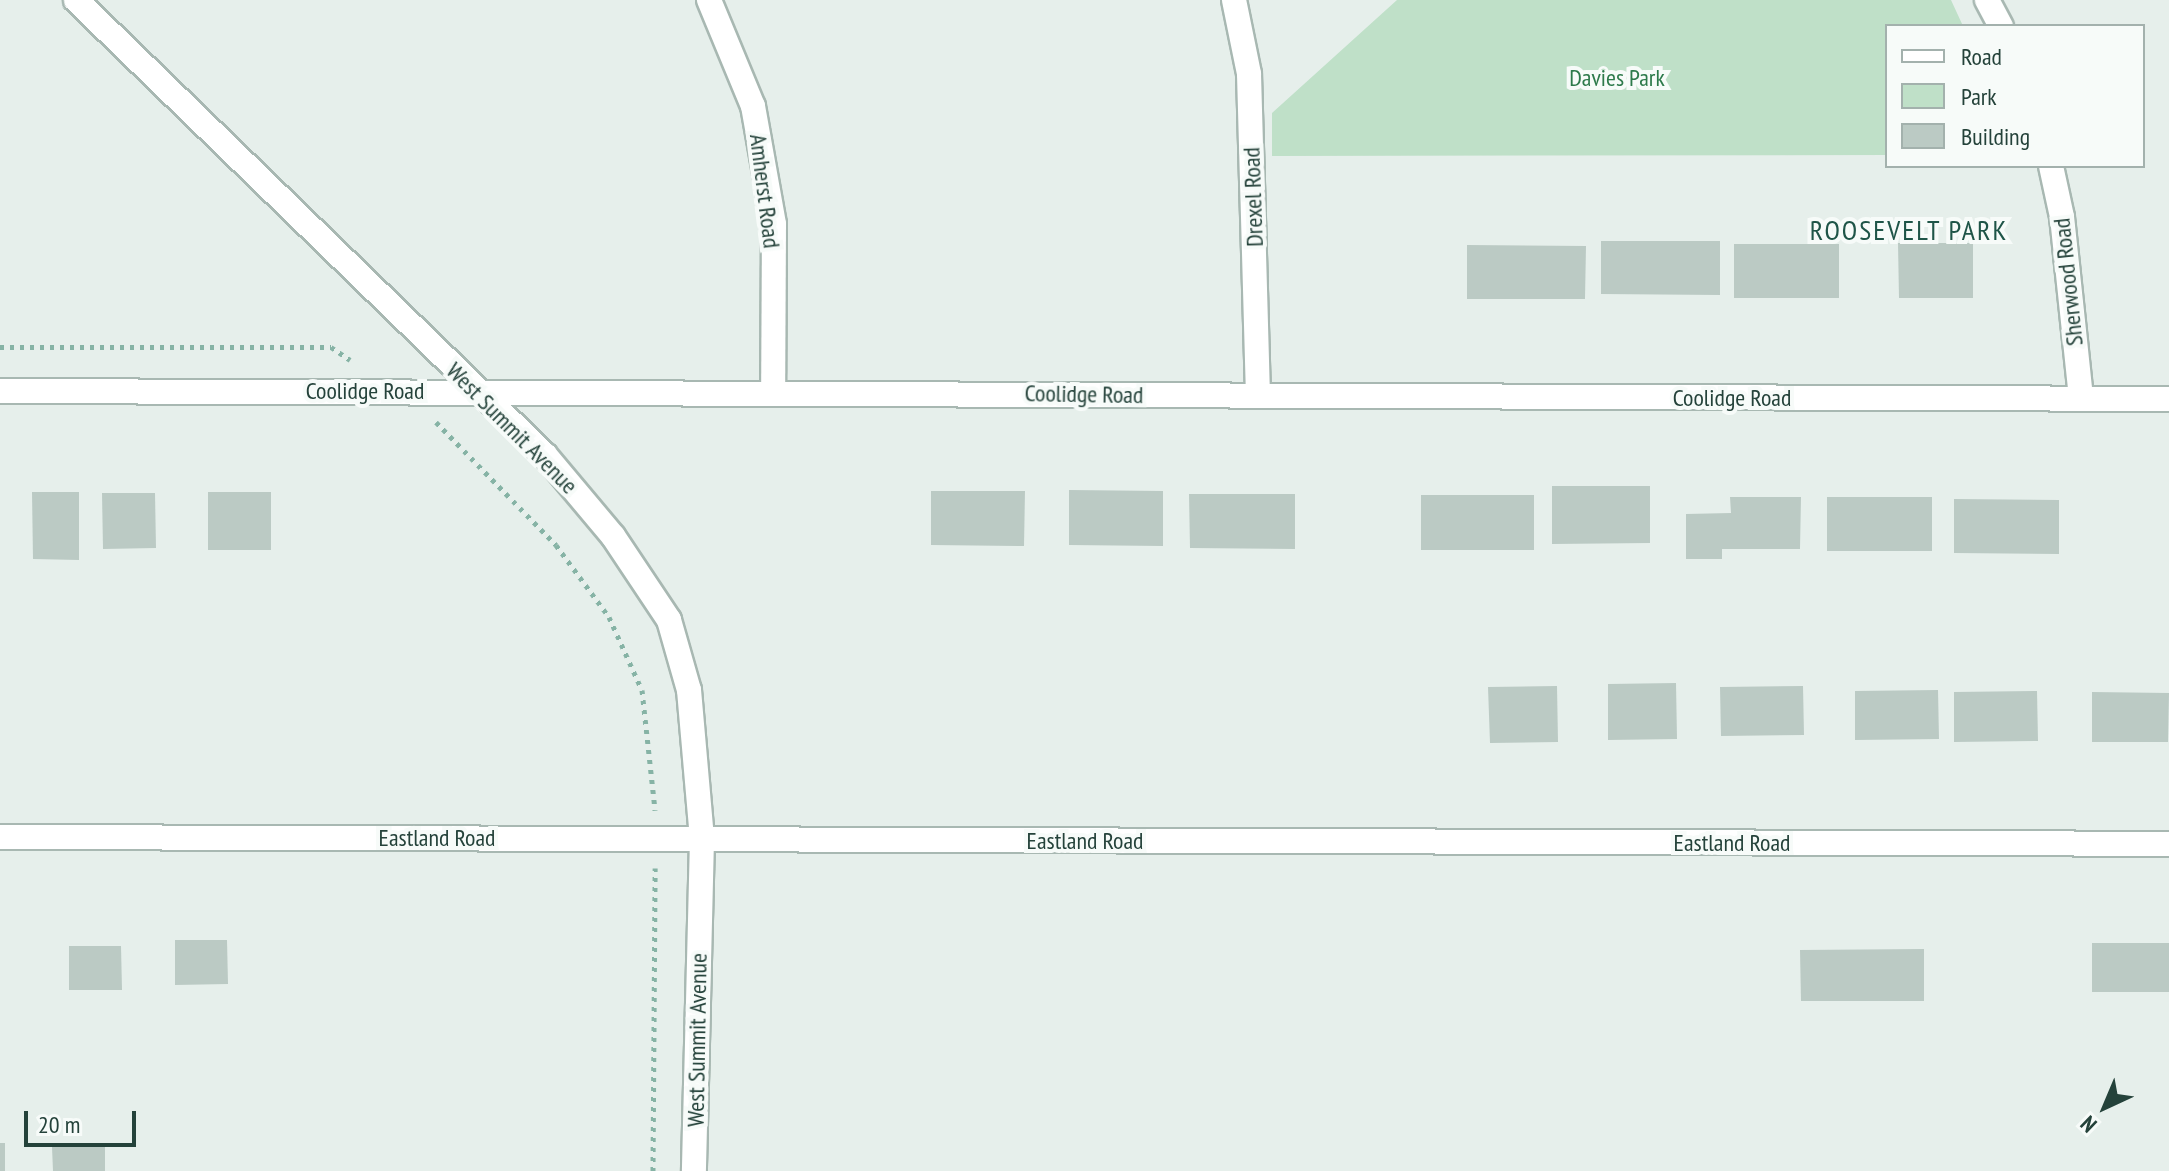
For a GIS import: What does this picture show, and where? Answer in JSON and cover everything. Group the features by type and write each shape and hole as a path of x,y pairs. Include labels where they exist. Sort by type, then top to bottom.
{"street":[{"name":"West Summit Avenue","path":"76,0 545,455 613,536 669,620 689,690 702,839 694,1171"},
{"name":"Amherst Road","path":"709,0 753,106 774,224 773,391"},
{"name":"Drexel Road","path":"1234,0 1249,74 1258,396"},
{"path":"1987,0 2000,24"},
{"name":"Sherwood Road","path":"2051,168 2062,217 2081,399"},
{"name":"Coolidge Road","path":"0,391 773,391 2169,399"},
{"name":"Eastland Road","path":"0,837 2169,844"}],"path":[{"path":"0,347 331,347 437,423 556,545 609,617 642,690 654,770 653,1171"}],"green space":[{"name":"Davies Park","path":"1397,0 1951,0 1962,24 1885,24 1885,155 1272,156 1272,113"}],"building":[{"path":"1601,241 1720,241 1720,295 1601,294"},
{"path":"1898,243 1973,243 1973,298 1899,298"},
{"path":"1734,244 1839,244 1839,298 1734,298"},
{"path":"1467,245 1586,246 1585,299 1467,299"},
{"path":"1552,486 1650,486 1650,543 1552,544"},
{"path":"1069,490 1163,491 1163,546 1069,545"},
{"path":"931,491 1025,491 1024,546 931,545"},
{"path":"32,492 79,492 79,560 33,559"},
{"path":"208,492 271,492 271,550 208,550"},
{"path":"102,493 155,493 156,548 103,549"},
{"path":"1189,494 1295,494 1295,549 1190,548"},
{"path":"1421,495 1534,495 1534,550 1421,550"},
{"path":"1730,497 1801,497 1800,549 1722,549 1722,559 1686,559 1686,514 1731,513"},
{"path":"1827,497 1932,497 1932,551 1827,551"},
{"path":"1954,499 2059,500 2059,554 1954,553"},
{"path":"1676,683 1677,739 1608,740 1608,684"},
{"path":"1557,686 1558,742 1490,743 1488,687"},
{"path":"1803,686 1804,735 1721,736 1720,687"},
{"path":"1938,690 1939,739 1855,740 1855,691"},
{"path":"2037,691 2038,741 1954,742 1954,692"},
{"path":"2092,692 2169,693 2168,742 2092,742"},
{"path":"175,940 227,940 228,984 175,985"},
{"path":"2092,943 2169,943 2169,992 2092,992"},
{"path":"69,946 121,946 122,990 69,990"},
{"path":"1924,949 1924,1001 1801,1001 1800,950"},
{"path":"0,1143 5,1143 5,1171 0,1171"},
{"path":"52,1147 105,1147 105,1171 53,1171"}],"district":[{"name":"ROOSEVELT PARK","path":"1909,230"}]}
